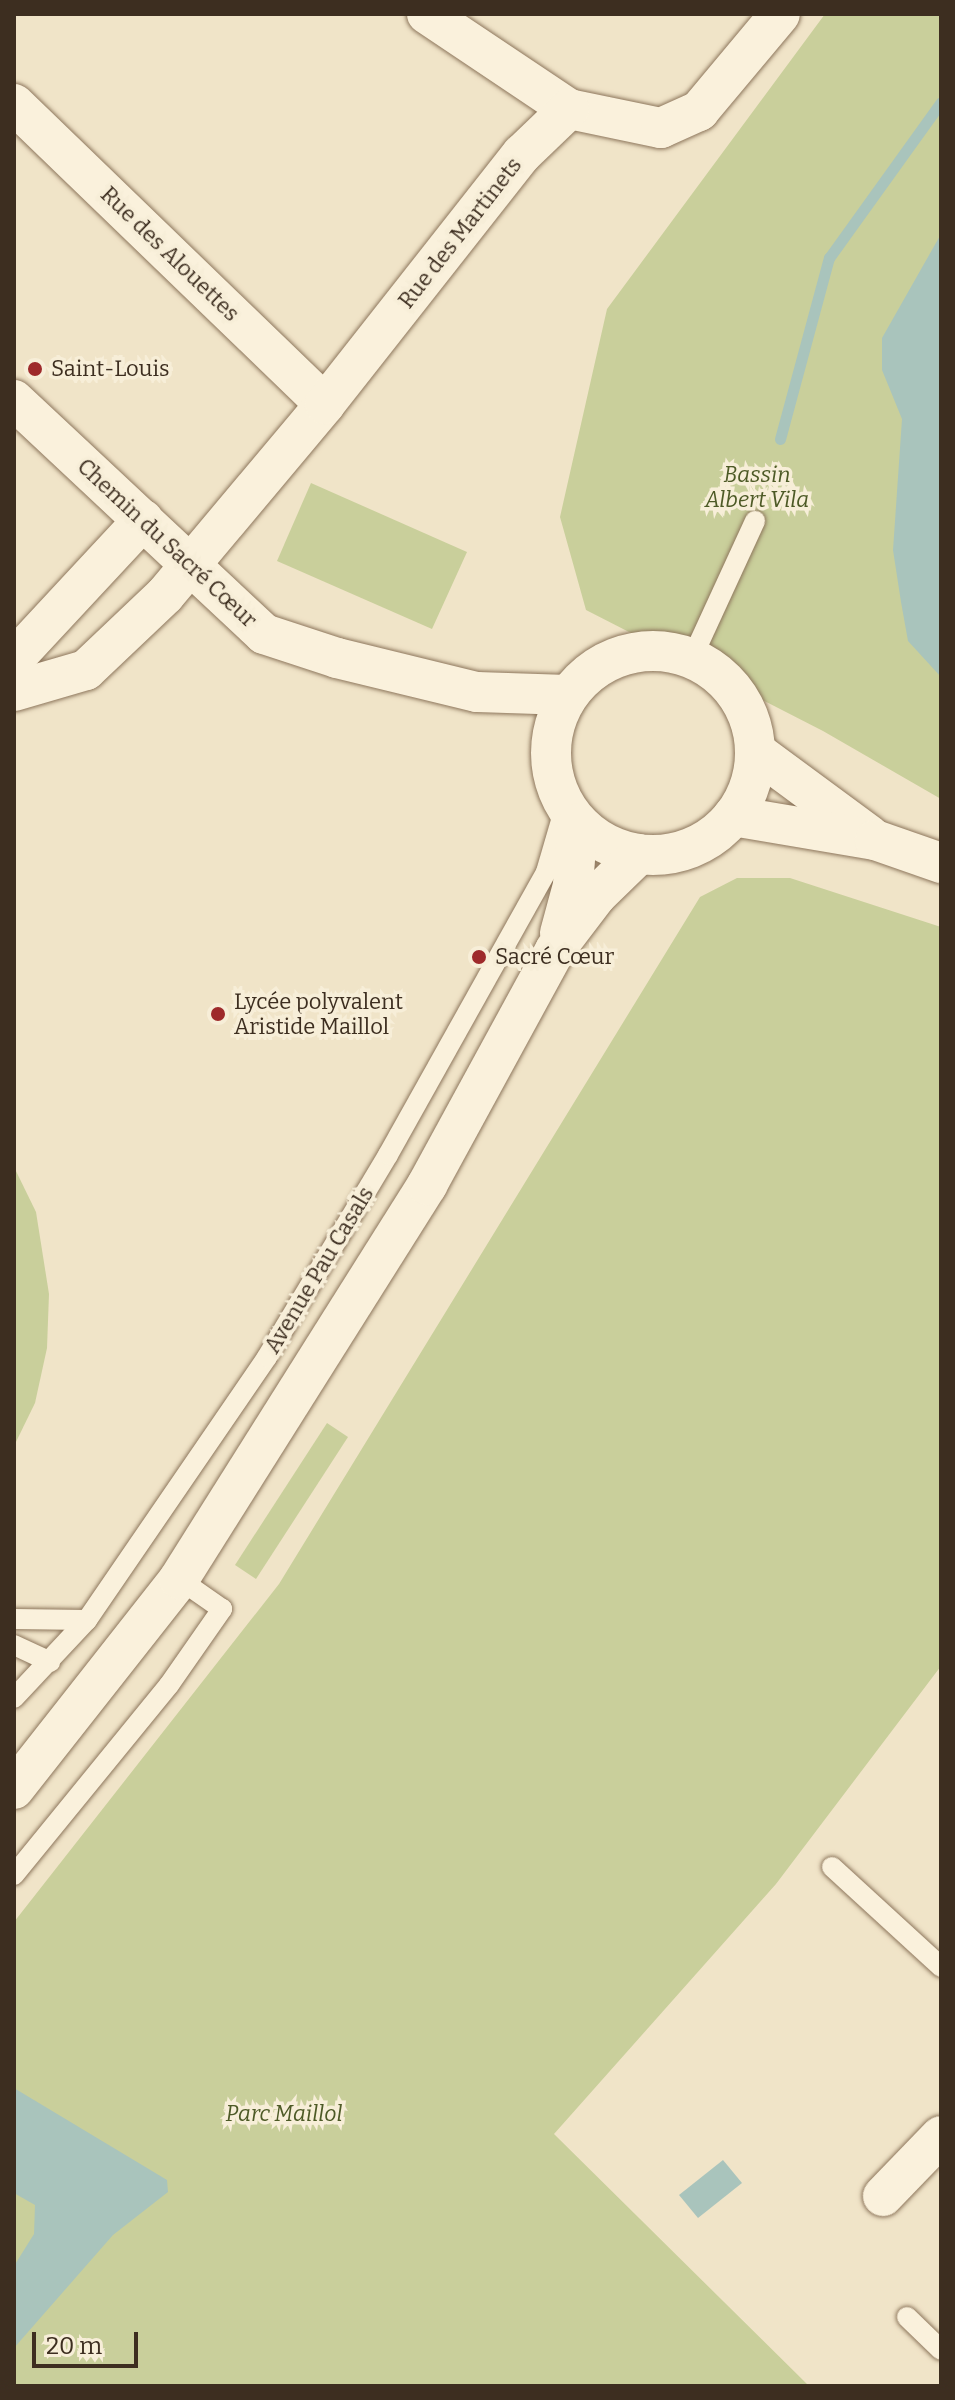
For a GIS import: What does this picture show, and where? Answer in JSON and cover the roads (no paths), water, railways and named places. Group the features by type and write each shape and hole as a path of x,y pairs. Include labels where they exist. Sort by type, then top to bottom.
{"street":[{"path":"427,14 569,109 661,128 699,111 780,14"},
{"name":"Rue des Alouettes","path":"14,104 325,404"},
{"name":"Rue des Martinets","path":"14,691 86,670 191,566 325,404 522,154 569,109"},
{"name":"Chemin du Sacré Cœur","path":"14,400 264,634 337,658 477,692 568,695"},
{"path":"14,659 143,520"},
{"path":"658,650 692,658 717,673 737,695 751,721 755,751 750,785 733,816 709,838 687,849 639,854 606,844 572,815 555,785 551,738 568,695 592,670 623,655 658,650"},
{"name":"Chemin du Sacré Cœur","path":"477,692 551,738"},
{"path":"755,751 875,840"},
{"path":"555,950 573,885 572,815"},
{"path":"733,816 875,840 941,863"},
{"path":"14,1789 179,1579 427,1185 555,950 596,896 639,854"},
{"path":"883,2196 941,2136"}],"lane":[{"path":"692,658 755,521"},
{"name":"Avenue Pau Casals","path":"14,1698 87,1620 267,1357 393,1146 546,872 572,815"},
{"path":"14,1875 169,1685 222,1609 179,1579"},
{"path":"14,1619 87,1620"},
{"path":"14,1645 50,1662"},
{"path":"832,1867 941,1967"},
{"path":"907,2317 941,2350"}],"water":[{"path":"941,234 941,677 908,641 901,602 893,550 902,419 882,370 882,338"},
{"path":"14,2088 167,2180 168,2192 113,2235 14,2348 14,2266 34,2234 35,2205 14,2193"},
{"path":"723,2160 742,2183 698,2218 679,2195"}],"waterway":[{"path":"780,439 829,258 941,102"}],"place":[{"name":"Saint-Louis","path":"35,369"},
{"name":"Sacré Cœur","path":"479,957"},
{"name":"Lycée polyvalent Aristide Maillol","path":"218,1014"}],"park label":[{"name":"Bassin Albert Vila","path":"757,486"},
{"name":"Parc Maillol","path":"284,2114"}]}
